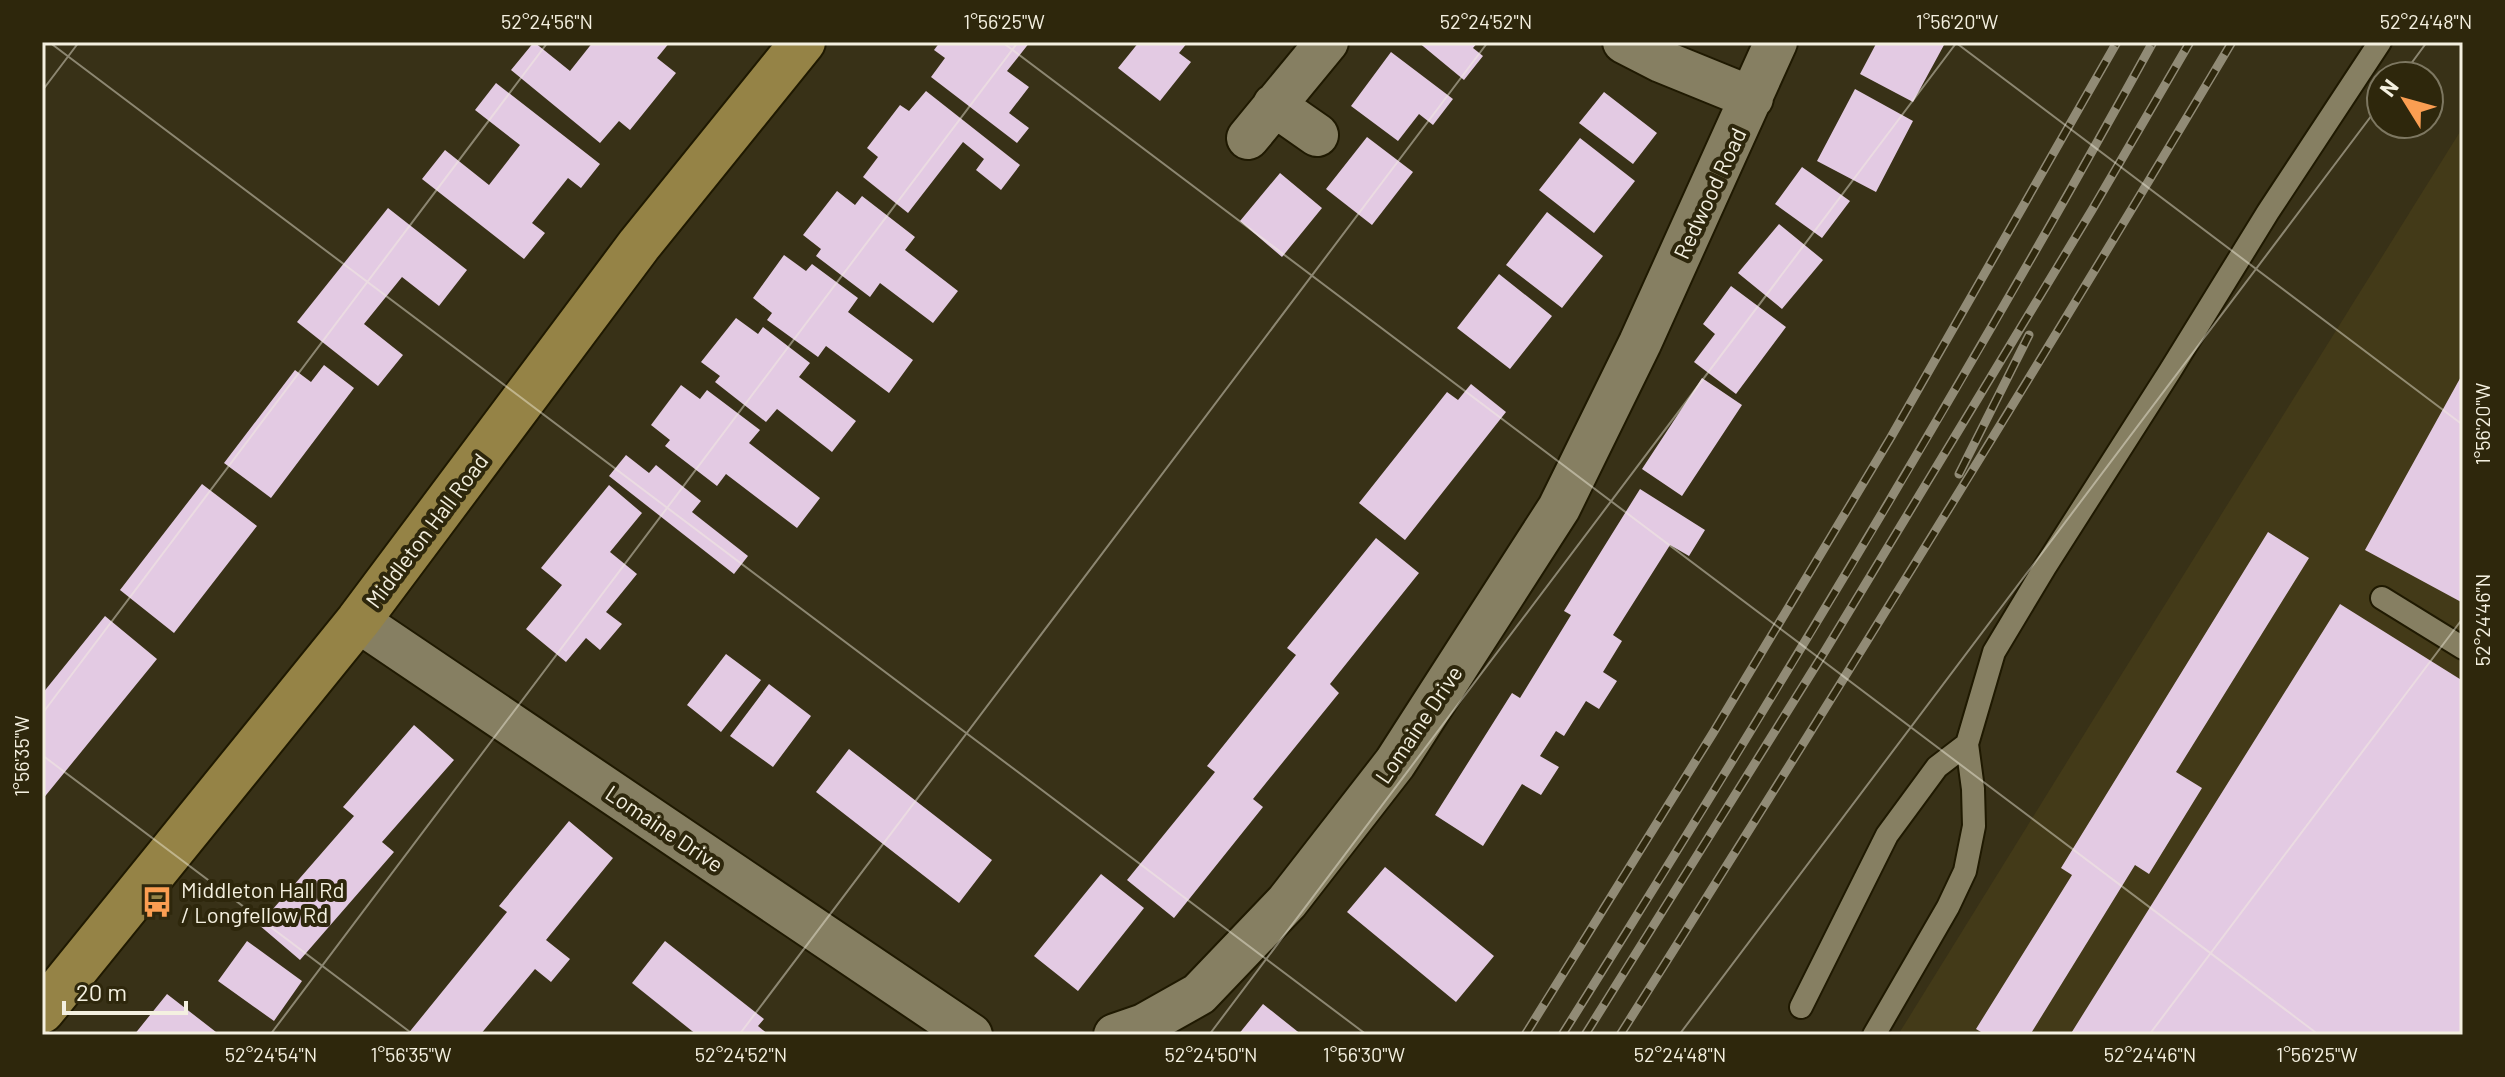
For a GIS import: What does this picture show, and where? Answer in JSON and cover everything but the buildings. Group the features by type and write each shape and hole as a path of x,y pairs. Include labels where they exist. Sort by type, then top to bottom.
{"main road":[{"name":"Middleton Hall Road","path":"42,1011 358,621 639,245 803,42"}],"street":[{"path":"1248,138 1327,42"},
{"path":"1624,42 1661,61 1752,98"},
{"name":"Redwood Road","path":"1640,343 1776,42"},
{"path":"1274,105 1317,135"},
{"name":"Lomaine Drive","path":"1115,1035 1144,1025 1199,994 1287,902 1395,763 1559,508 1640,343"},
{"name":"Lomaine Drive","path":"358,621 971,1035"}],"lane":[{"path":"1874,1035 1948,907 1965,871 1974,826 1967,744 1994,652 2268,212 2380,42"},
{"path":"2382,598 2463,648"},
{"path":"1801,1007 1887,835 1937,767 1967,744"}],"shaded area":[{"path":"2463,127 2463,1035 1898,1035 2075,749"}],"railway":[{"path":"1525,1035 1713,733 1891,437 2117,42"},
{"path":"1562,1035 1865,543 2153,42"},
{"path":"1585,1035 1825,651 2190,42"},
{"path":"1620,1035 2082,292 2232,42"},
{"path":"1959,474 2029,335"}],"place":[{"name":"Middleton Hall Rd / Longfellow Rd","path":"157,902"}]}
